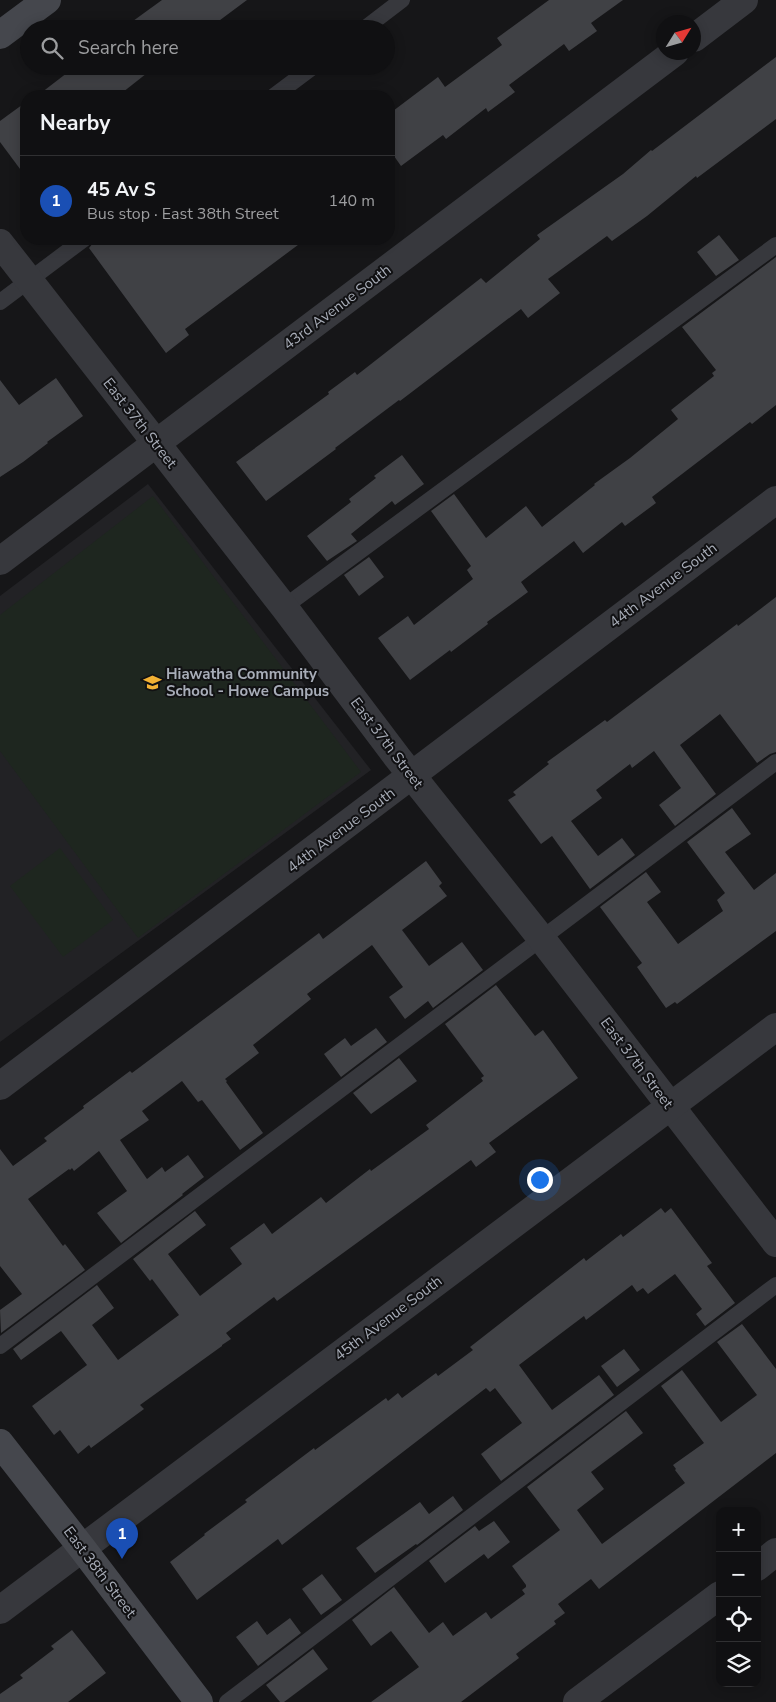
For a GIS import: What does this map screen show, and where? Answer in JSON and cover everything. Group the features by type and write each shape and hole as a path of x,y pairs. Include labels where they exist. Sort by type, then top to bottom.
{"street":[{"path":"20,20 47,0"},
{"path":"701,33 744,0"},
{"path":"0,35 20,20"},
{"name":"43rd Avenue South","path":"0,561 664,60"},
{"name":"East 37th Street","path":"0,242 284,607 411,775 541,938 776,1244"},
{"name":"44th Avenue South","path":"0,1086 776,500"},
{"name":"45th Avenue South","path":"0,1610 776,1027"},
{"name":"East 38th Street","path":"0,1443 200,1702"},
{"path":"761,1563 776,1552"},
{"path":"577,1702 717,1597"}],"lane":[{"path":"376,20 402,0"},
{"path":"282,90 302,75"},
{"path":"0,302 76,245"},
{"path":"284,607 776,245"},
{"path":"0,1346 776,762"},
{"path":"226,1702 776,1285"}],"shaded area":[{"name":"Hiawatha Community School - Howe Campus","path":"148,484 371,770 0,1042 0,596"},
{"name":"Hiawatha Community School - Howe Campus","path":"153,496 361,772 138,938 0,751 0,615"},
{"path":"60,848 113,920 63,957 10,886"}],"building":[{"path":"162,0 247,0 220,20 134,20"},
{"path":"549,0 623,0 591,23 597,31 569,51 564,44 509,85 515,92 488,112 486,108 446,139 443,135 401,166 395,158 395,109 438,77 445,87 502,45 497,38"},
{"path":"776,57 776,119 697,178 696,176 647,216 612,241 607,236 548,279 560,293 528,318 521,309 266,501 236,462 329,394 328,392 355,372 357,375 481,278 486,283 540,239 537,235 623,174 651,150"},
{"path":"64,75 145,75 126,90 45,90"},
{"path":"20,106 20,169 0,142 0,121"},
{"path":"719,235 739,260 716,276 697,252"},
{"path":"91,245 298,245 185,329 189,335 166,353 89,248"},
{"path":"776,257 776,405 752,424 750,422 652,497 656,503 625,526 622,522 583,553 574,541 521,582 528,592 487,622 488,624 451,652 450,650 410,680 378,638 408,616 414,625 473,579 467,570 471,566 431,511 454,494 486,538 526,506 542,527 678,419 671,410 714,376 712,373 716,370 682,327"},
{"path":"56,378 83,416 23,462 0,477 0,380 19,405"},
{"path":"402,455 424,484 395,505 392,501 351,534 357,541 327,561 307,536 351,502 349,499 376,478 374,476"},
{"path":"369,557 384,577 359,596 344,575"},
{"path":"776,597 776,752 757,763 720,714 680,745 716,794 675,826 659,805 681,788 654,751 632,768 630,764 596,790 602,798 571,821 598,856 622,838 635,855 590,889 552,836 541,844 508,800 516,795 513,792 549,764 547,762 605,720 607,722"},
{"path":"732,808 751,834 725,852 754,890 776,873 776,931 677,1004 675,1002 666,1008 637,967 642,963 600,907 646,872 661,892 647,902 678,944 723,911 717,900 725,893 687,842"},
{"path":"426,861 442,883 439,886 447,896 402,930 429,966 462,942 483,970 433,1008 428,1001 405,1019 389,997 403,987 372,945 307,994 311,999 253,1045 259,1053 225,1079 263,1133 240,1150 202,1100 198,1102 182,1081 142,1111 149,1120 120,1140 147,1179 162,1167 165,1172 188,1155 204,1177 121,1243 97,1213 127,1191 99,1151 74,1171 72,1168 69,1169 28,1199 63,1246 65,1244 85,1270 1,1333 0,1310 22,1294 0,1266 0,1149 13,1166 47,1141 44,1138 84,1108 83,1106 130,1071 132,1073 319,933 323,939"},
{"path":"496,985 535,1036 543,1030 578,1078 489,1143 496,1152 476,1167 471,1160 277,1301 274,1297 226,1333 231,1339 140,1405 144,1409 91,1448 89,1445 78,1454 60,1430 54,1435 32,1406 87,1365 61,1331 21,1360 13,1349 97,1285 114,1308 92,1325 118,1360 179,1315 152,1279 150,1281 133,1259 195,1211 206,1225 168,1254 200,1296 242,1264 230,1248 264,1223 272,1234 321,1197 326,1203 370,1169 371,1171 429,1129 426,1125 483,1081 481,1078 484,1076 445,1024"},
{"path":"376,1028 387,1042 341,1077 324,1054 345,1038 351,1046"},
{"path":"399,1058 417,1081 371,1114 353,1093"},
{"path":"661,1208 665,1213 671,1208 712,1263 707,1266 735,1303 705,1326 696,1314 702,1309 675,1274 648,1294 643,1288 637,1292 632,1285 586,1320 584,1316 519,1365 552,1410 599,1375 614,1395 501,1481 481,1454 522,1423 495,1388 490,1392 486,1388 282,1545 278,1539 197,1600 170,1562 247,1502 245,1500 314,1448 315,1450 386,1398 388,1401 398,1393 402,1398 436,1373 438,1376 473,1350 470,1347 584,1258 586,1261 621,1234 623,1237"},
{"path":"742,1324 776,1369 776,1453 599,1589 591,1579 558,1604 565,1613 554,1621 556,1624 516,1654 519,1658 461,1702 371,1702 419,1667 391,1631 371,1646 352,1620 394,1587 429,1633 443,1622 453,1636 486,1612 491,1619 525,1594 522,1590 526,1585 512,1566 560,1530 527,1487 626,1411 643,1433 591,1472 604,1489 577,1510 602,1544 685,1483 673,1465 704,1443 661,1386 682,1370 721,1422 757,1395 717,1342"},
{"path":"624,1349 640,1370 617,1387 601,1366"},
{"path":"453,1496 463,1510 417,1545 375,1573 356,1548 420,1502 429,1514"},
{"path":"494,1521 510,1542 488,1559 484,1554 445,1583 429,1561 475,1526 479,1531"},
{"path":"322,1574 342,1600 321,1615 302,1589"},
{"path":"290,1618 301,1633 258,1666 236,1637 257,1621 267,1635"},
{"path":"72,1630 106,1673 68,1702 0,1702 0,1694 23,1678 20,1675 54,1649 51,1646"},
{"path":"313,1649 328,1669 284,1702 280,1702 266,1685"}],"place":[{"name":"Hiawatha Community School - Howe Campus","path":"152,683"},
{"name":"45 Av S","path":"122,1559"}]}
